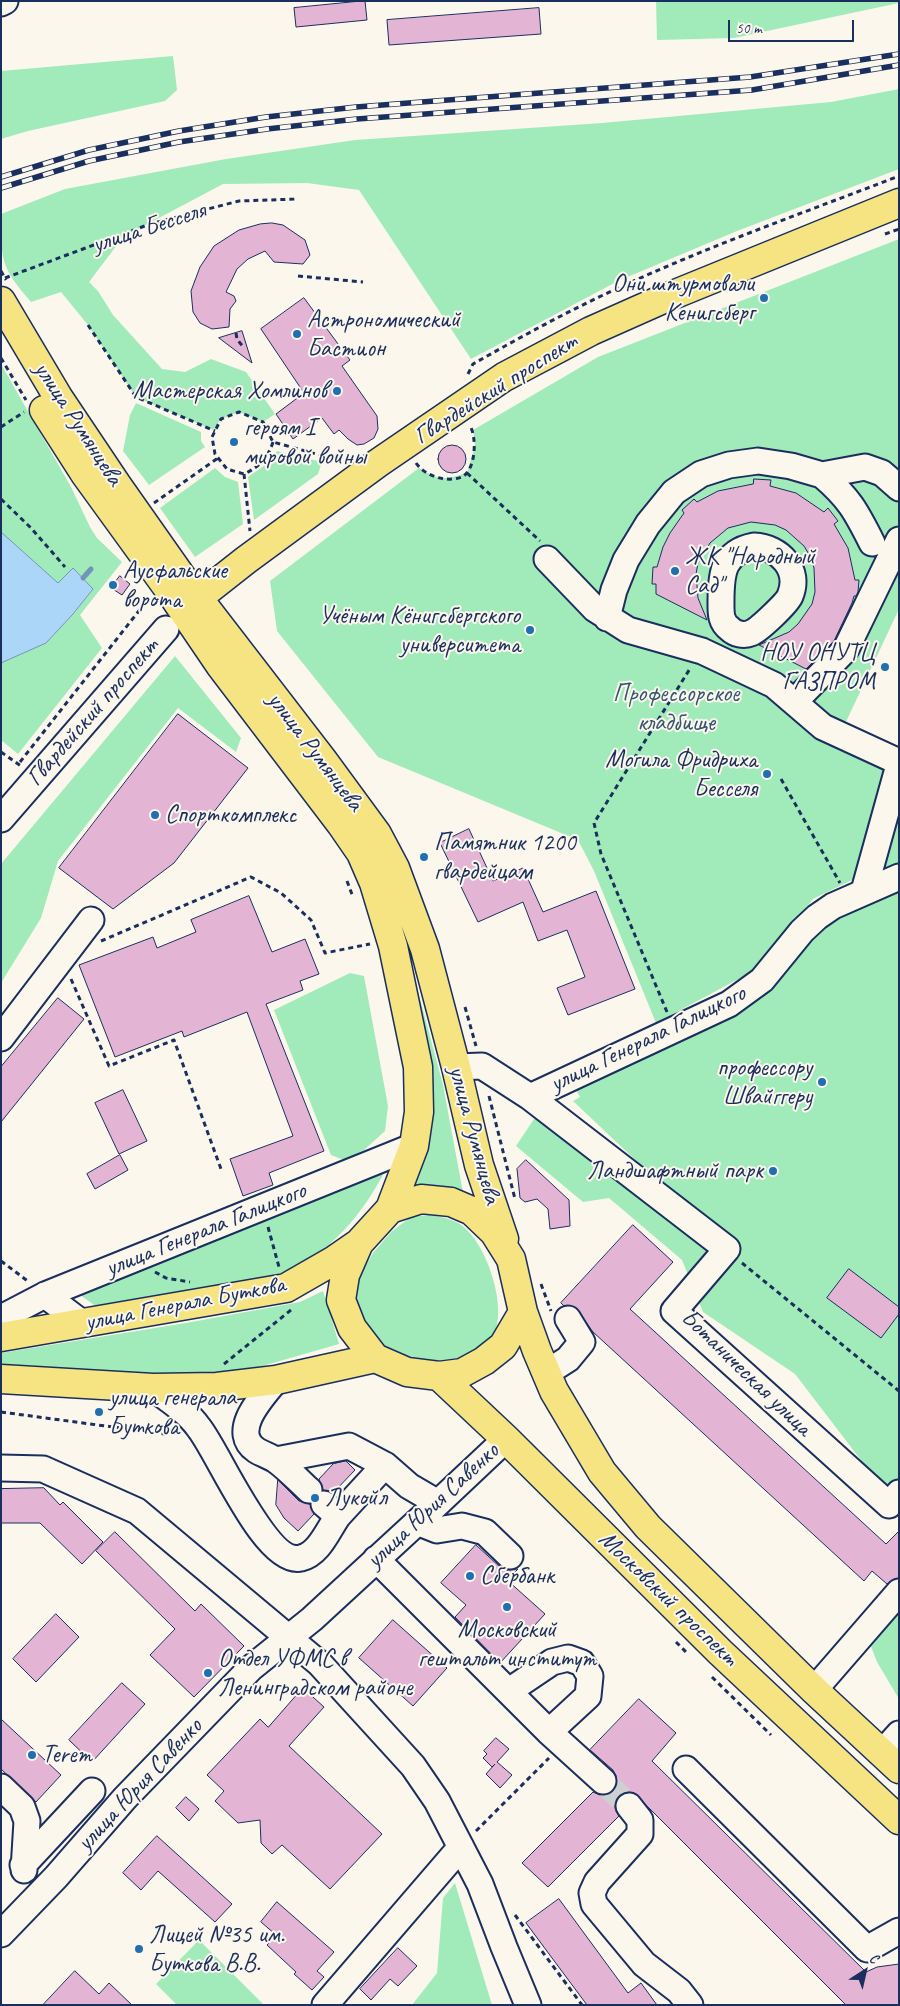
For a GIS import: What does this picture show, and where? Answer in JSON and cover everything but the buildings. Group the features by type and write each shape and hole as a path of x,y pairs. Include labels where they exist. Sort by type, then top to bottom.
{"main road":[{"name":"Гвардейский проспект","path":"182,612 378,463 504,377 591,331 663,299 899,203"},
{"name":"улица Румянцева","path":"3,289 58,397 117,485 182,612 322,759 377,834 395,868 425,949 474,1057 479,1165 510,1260"},
{"name":"улица Румянцева","path":"1,336 40,404 85,474 220,665 361,853 374,883 394,946 418,1067 419,1112 414,1146 390,1209"},
{"name":"Московский проспект","path":"523,1312 502,1346 484,1361 462,1374 439,1376 407,1372 375,1358 352,1328 341,1300 345,1275 359,1243 390,1209 421,1198 451,1202 472,1211 494,1232 510,1260 523,1312 546,1373 554,1391 602,1472 648,1527 814,1690 893,1752"},
{"name":"улица Генерала Буткова","path":"2,1337 286,1288 333,1261 359,1243"},
{"path":"1,1379 153,1388 207,1387 276,1380 375,1358"},
{"name":"Московский проспект","path":"439,1376 506,1439 720,1652 899,1820"}],"street":[{"path":"1,3 5,1"},
{"path":"607,618 614,590 626,560 648,524 674,492 701,474 729,465 758,461 791,466 822,475 841,491 857,512 872,543"},
{"path":"822,475 865,467 882,473 899,488"},
{"path":"794,702 846,649 899,540"},
{"path":"546,553 595,609 607,618 628,630 711,655 774,685 822,727 899,764 858,894"},
{"name":"Гвардейский проспект","path":"1,819 182,612"},
{"path":"711,655 733,632"},
{"name":"улица Генерала Галицкого","path":"474,1057 530,1097 729,1004 762,980 802,931 817,917 833,906 899,877"},
{"path":"1,1038 95,931"},
{"path":"530,1097 726,1250"},
{"name":"улица Генерала Галицкого","path":"1,1318 45,1295 414,1146"},
{"name":"Ботаническая улица","path":"726,1250 674,1310 889,1505 899,1493"},
{"path":"45,1295 82,1323"},
{"path":"546,1373 568,1359 582,1342 560,1317"},
{"path":"1,1332 2,1337"},
{"path":"276,1380 254,1406 245,1434 254,1449 276,1460 323,1503"},
{"path":"153,1388 184,1411 200,1429 237,1495 275,1547 287,1556 299,1559 312,1554 323,1503 385,1465"},
{"name":"улица Юрия Савенко","path":"1,1934 56,1877 125,1798 251,1668 290,1637 438,1504 506,1439"},
{"path":"276,1460 349,1446 385,1465 409,1486 438,1504"},
{"path":"1,1468 43,1468 137,1511 320,1664 413,1766 465,1842 528,2005"},
{"path":"417,1522 438,1530 462,1526 485,1532 510,1556"},
{"path":"376,1559 556,1738 603,1782"},
{"path":"814,1690 899,1592"},
{"path":"509,1691 552,1662 568,1658 582,1663 590,1676 588,1696 556,1738"},
{"path":"686,1769 867,1949 899,1931"},
{"path":"1,1787 22,1808 27,1821 24,1869 92,1790"},
{"path":"628,1806 640,1820 640,1834 597,1882 592,1893 594,1904 644,1964 679,1990 690,2005"},
{"path":"325,2005 465,1842"}],"path":[{"path":"467,377 473,364 552,320 614,289 732,240 899,176"},
{"name":"улица Бесселя","path":"3,289 150,224 239,201 298,199"},
{"path":"880,236 899,229"},
{"path":"1,271 3,289"},
{"path":"298,276 363,282"},
{"path":"88,325 136,397 215,431"},
{"path":"236,333 244,348"},
{"path":"239,412 262,422 273,442 270,452 256,468 244,474 227,469 215,454 212,437 221,419 239,412"},
{"path":"1,427 22,413"},
{"path":"462,431 478,421"},
{"path":"423,457 415,462 419,468 431,476 446,479 462,477 467,472 475,446 473,430 470,426"},
{"path":"273,442 348,462"},
{"path":"154,503 218,458"},
{"path":"467,472 546,553"},
{"path":"244,474 250,534"},
{"path":"1,499 31,528 65,567"},
{"path":"18,765 150,598"},
{"path":"670,1020 601,854 594,823 711,655"},
{"path":"781,779 843,888 858,894"},
{"path":"344,872 354,898"},
{"path":"95,931 251,878 281,893 311,920 325,953 370,944"},
{"path":"368,937 372,954"},
{"path":"71,978 108,1066 174,1040 221,1169"},
{"path":"462,998 474,1057 516,1204"},
{"path":"207,1387 208,1376 293,1309 262,1207"},
{"path":"726,1250 899,1390"},
{"path":"1,1261 45,1295"},
{"path":"150,1269 166,1278 194,1282"},
{"path":"539,1278 560,1317"},
{"path":"1,1412 165,1434 200,1429"},
{"path":"676,1642 689,1655"},
{"path":"710,1675 771,1735"},
{"path":"465,1842 556,1738"},
{"path":"511,1909 582,2005"}],"green space":[{"path":"656,1 899,1 899,3 734,38 657,40"},
{"path":"173,56 177,90 165,101 28,131 1,139 1,71"},
{"path":"899,89 899,169 737,231 618,281 471,359 359,190 307,183 223,184 123,237 89,282 98,291 113,315 162,369 185,372 211,359 246,372 275,414 263,422 239,412 221,419 213,430 136,397 88,325 61,292 31,302 13,280 4,262 2,253 1,214 65,189 226,159 355,140 602,123 831,102"},
{"name":"Профессорское кладбище","path":"899,239 899,609 844,726 891,766 866,873 813,899 759,968 656,1023 594,871 578,840 378,757 277,631 270,581 419,468 442,478 467,473 475,446 473,430 598,357"},
{"path":"1,364 71,487 90,527 97,538 122,562 80,615 102,648 18,754 1,740 1,663 46,643 93,589 73,568 58,583 1,532"},
{"path":"136,403 201,432 201,441 205,447 149,485 123,451 130,415"},
{"path":"277,451 322,462 318,474 254,520 248,477 268,463"},
{"path":"215,468 225,477 238,482 243,524 195,557 160,508"},
{"path":"175,656 241,738 236,752 178,708 58,861 41,918 1,983 1,864"},
{"path":"899,788 899,869 873,880"},
{"name":"Ландшафтный парк","path":"899,892 899,1502 880,1485 795,1374 703,1312 682,1260 609,1198 583,1202 516,1146 536,1116 668,1215 736,1258 739,1255 721,1241 573,1101 580,1097 576,1090 768,985 840,912"},
{"path":"408,965 411,965 443,1085 464,1198 413,1190 422,1160"},
{"path":"350,973 364,976 388,1106 385,1131 364,1150 344,1160 331,1155 274,1010"},
{"path":"387,1167 368,1200 330,1244 299,1265 281,1273 196,1294 100,1309 80,1295"},
{"path":"429,1215 454,1221 463,1226 475,1239 488,1265 497,1296 497,1325 493,1336 475,1354 451,1361 427,1360 404,1356 385,1348 352,1307 359,1277 373,1253 391,1232 411,1217"},
{"path":"323,1291 339,1344 245,1371 208,1376 138,1375 27,1365 1,1365 1,1353 186,1323 300,1302"},
{"path":"899,1609 899,1699 877,1662 869,1641"},
{"path":"455,1883 492,2005 412,2005 437,1973 443,1898"},
{"path":"199,1940 264,2005 177,2005 156,1984"}],"water":[{"path":"1,532 58,583 73,568 93,589 46,643 1,663"}],"waterway":[{"path":"83,578 91,569"}],"tunnel":[{"path":"603,1781 629,1806"}],"railway":[{"path":"1,177 89,150 179,131 266,117 356,107 750,77 899,54"},
{"path":"1,188 89,161 179,142 267,129 357,119 752,90 899,65"}],"place":[{"name":"Они штурмовали Кенигсберг","path":"764,298"},
{"name":"Астрономический Бастион","path":"297,334"},
{"name":"Мастерская Хомлинов","path":"337,391"},
{"name":"героям I мировой войны","path":"234,442"},
{"name":"ЖК \"Народный Сад\"","path":"675,571"},
{"name":"Аусфальские ворота","path":"113,585"},
{"name":"Учёным Кёнигсбергского университета","path":"530,630"},
{"name":"НОУ ОНУТЦ ГАЗПРОМ","path":"885,667"},
{"name":"Могила Фридриха Бесселя","path":"767,774"},
{"name":"Спорткомплекс","path":"155,815"},
{"name":"Памятник 1200 гвардейцам","path":"424,857"},
{"name":"профессору Швайггеру","path":"822,1082"},
{"name":"Ландшафтный парк","path":"773,1171"},
{"name":"улица генерала Буткова","path":"99,1412"},
{"name":"Лукойл","path":"315,1498"},
{"name":"Сбербанк","path":"470,1576"},
{"name":"Московский гештальт институт","path":"507,1607"},
{"name":"Отдел УФМС в Ленинградском районе","path":"208,1673"},
{"name":"Terem","path":"32,1755"},
{"name":"Лицей №35 им. Буткова В.В.","path":"139,1949"}]}
